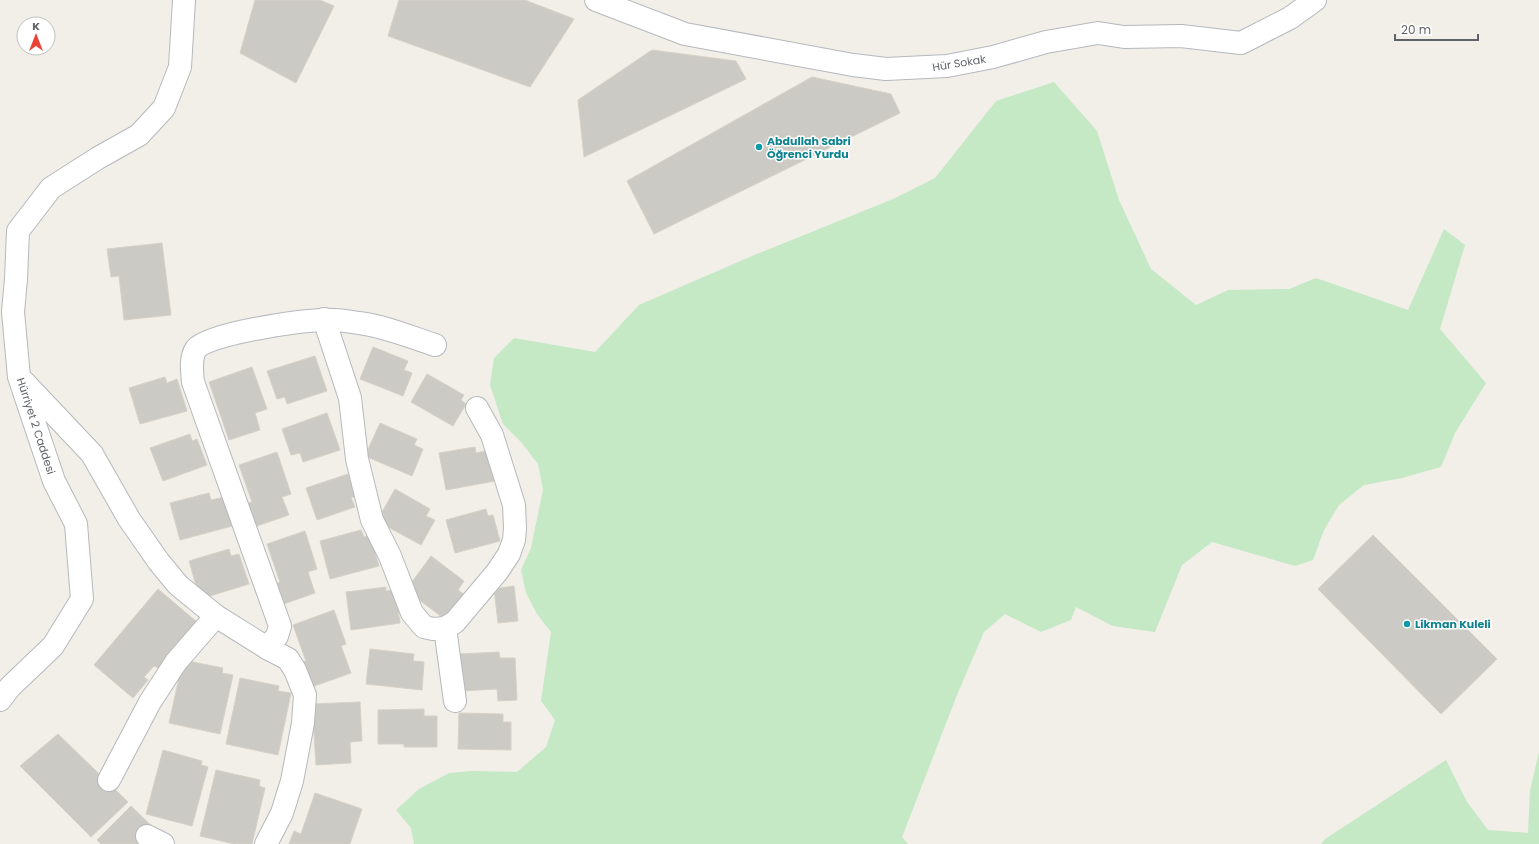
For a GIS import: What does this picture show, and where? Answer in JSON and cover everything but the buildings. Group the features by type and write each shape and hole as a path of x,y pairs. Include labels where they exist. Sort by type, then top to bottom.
{"street":[{"name":"Hürriyet 2 Caddesi","path":"0,700 10,687 53,646 82,599 76,524 54,481 19,377 13,312 18,231 51,188 98,158 139,135 164,108 180,67 184,0"},
{"name":"Hür Sokak","path":"596,0 685,34 886,70 947,66 993,57 1046,42 1098,33 1124,37 1181,36 1241,43 1290,18 1315,0"},
{"path":"324,320 350,398 357,459 372,520 401,583 412,613 424,627 433,629 445,628 455,622 497,572 509,554 514,540 514,505 492,435 477,408"},
{"path":"266,648 277,636 280,626 193,382 191,365 196,349 212,339 235,333 324,320 372,325 434,345"},
{"path":"19,377 92,454 129,519 159,562 178,585 216,616 266,648 288,659 295,670 305,695 303,723 292,781 282,813 266,844"},
{"path":"109,780 150,702 172,668 216,616"},
{"path":"445,628 455,701"}],"green space":[{"path":"1054,82 1097,131 1119,200 1151,269 1196,305 1228,290 1289,289 1316,278 1408,310 1444,229 1465,245 1440,329 1486,383 1455,433 1441,467 1402,478 1364,485 1339,505 1324,530 1313,560 1295,566 1212,542 1182,565 1155,632 1113,626 1076,607 1071,620 1041,632 1005,614 984,632 957,695 902,837 908,844 414,844 411,828 396,810 419,789 449,773 472,771 517,772 546,747 555,720 541,701 551,632 537,614 526,593 521,570 531,548 543,490 538,464 521,442 503,424 490,385 494,358 514,338 595,352 639,305 752,256 893,199 935,178 996,101"},
{"path":"1539,752 1539,844 1321,844 1325,839 1446,760 1467,802 1488,830 1528,833 1530,791"}],"place":[{"name":"Abdullah Sabri Öğrenci Yurdu","path":"759,147"},
{"name":"Likman Kuleli","path":"1407,624"}]}
